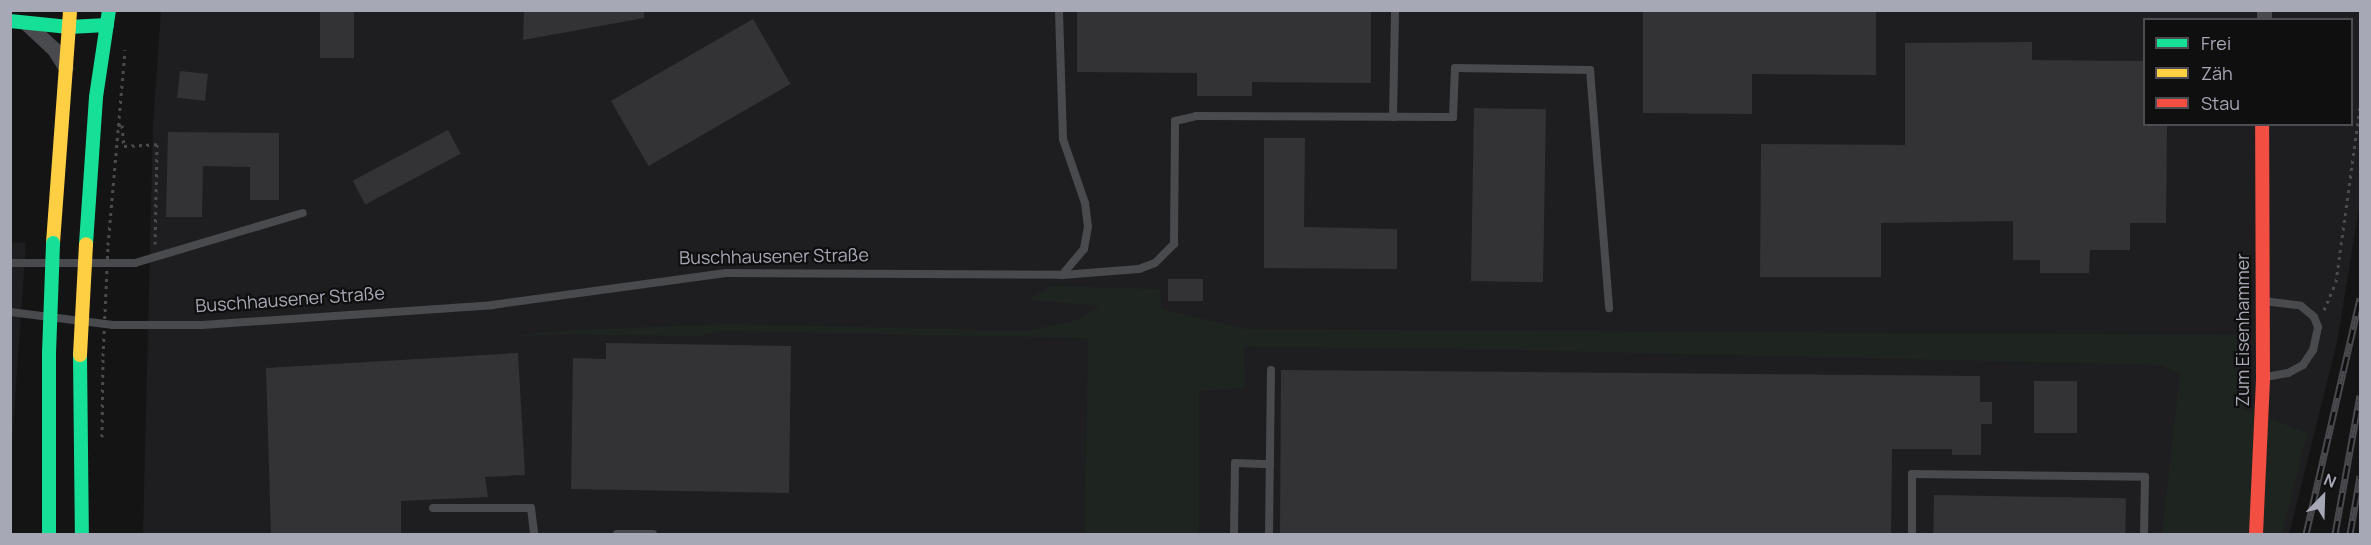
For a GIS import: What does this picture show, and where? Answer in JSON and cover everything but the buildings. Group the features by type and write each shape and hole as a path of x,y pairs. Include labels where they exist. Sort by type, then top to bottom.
{"main road":[{"path":"49,534 49,353 53,243 71,10"},
{"path":"18,22 69,27 108,18 96,96 80,354 82,534"},
{"name":"Zum Eisenhammer","path":"2256,534 2263,377 2261,302 2268,270 2269,185 2262,126"}],"street":[{"path":"71,10 108,18"},
{"path":"18,22 40,33 66,68"}],"lane":[{"path":"1059,10 1063,139 1085,203 1088,227 1084,249 1062,275"},
{"path":"1395,10 1393,117 1453,117 1455,68 1590,70 1609,308"},
{"name":"Buschhausener Straße","path":"10,312 112,325 202,325 492,306 726,273 1062,275 1139,269 1155,263 1174,244 1175,121 1196,116 1393,117"},
{"path":"10,262 115,266 155,259 267,221 303,213"},
{"path":"2261,302 2295,303 2314,317 2318,334 2309,358 2289,374 2263,377"},
{"path":"1269,534 1271,370"},
{"path":"1234,534 1235,463 1270,464"},
{"path":"1912,534 1912,474 2145,477 2144,534"},
{"path":"433,508 531,507 534,534"},
{"path":"617,534 653,534"}],"path":[{"path":"103,356 108,245 125,39"},
{"path":"2314,317 2327,308 2336,282 2361,107"},
{"path":"118,125 122,125 124,146 157,144 155,259"}],"shaded area":[{"path":"161,11 2360,11 2360,202 2337,342 2289,534 143,534 153,125"},
{"path":"10,242 26,243 10,471"},
{"path":"1051,286 1160,289 1162,309 1245,329 2236,335 2244,409 2307,433 2282,534 2162,534 2180,373 2160,365 1432,348 1244,347 1245,388 1199,391 1199,534 1085,534 1088,338 724,331 700,336 553,334 492,338 575,330 727,324 1027,331 1080,319 1100,306 1029,300"}],"railway":[{"path":"2306,534 2360,298"},
{"path":"2335,534 2360,395"},
{"path":"2350,534 2360,476"}],"traffic: fast":[{"path":"86,244 96,97 109,10"},
{"path":"10,21 69,27 107,25"},
{"path":"49,353 53,243"},
{"path":"49,353 49,534"},
{"path":"80,355 82,534"}],"traffic: slow":[{"path":"53,243 70,10"},
{"path":"80,355 86,244"}],"traffic: jam":[{"path":"2256,534 2263,377 2262,126"}]}
